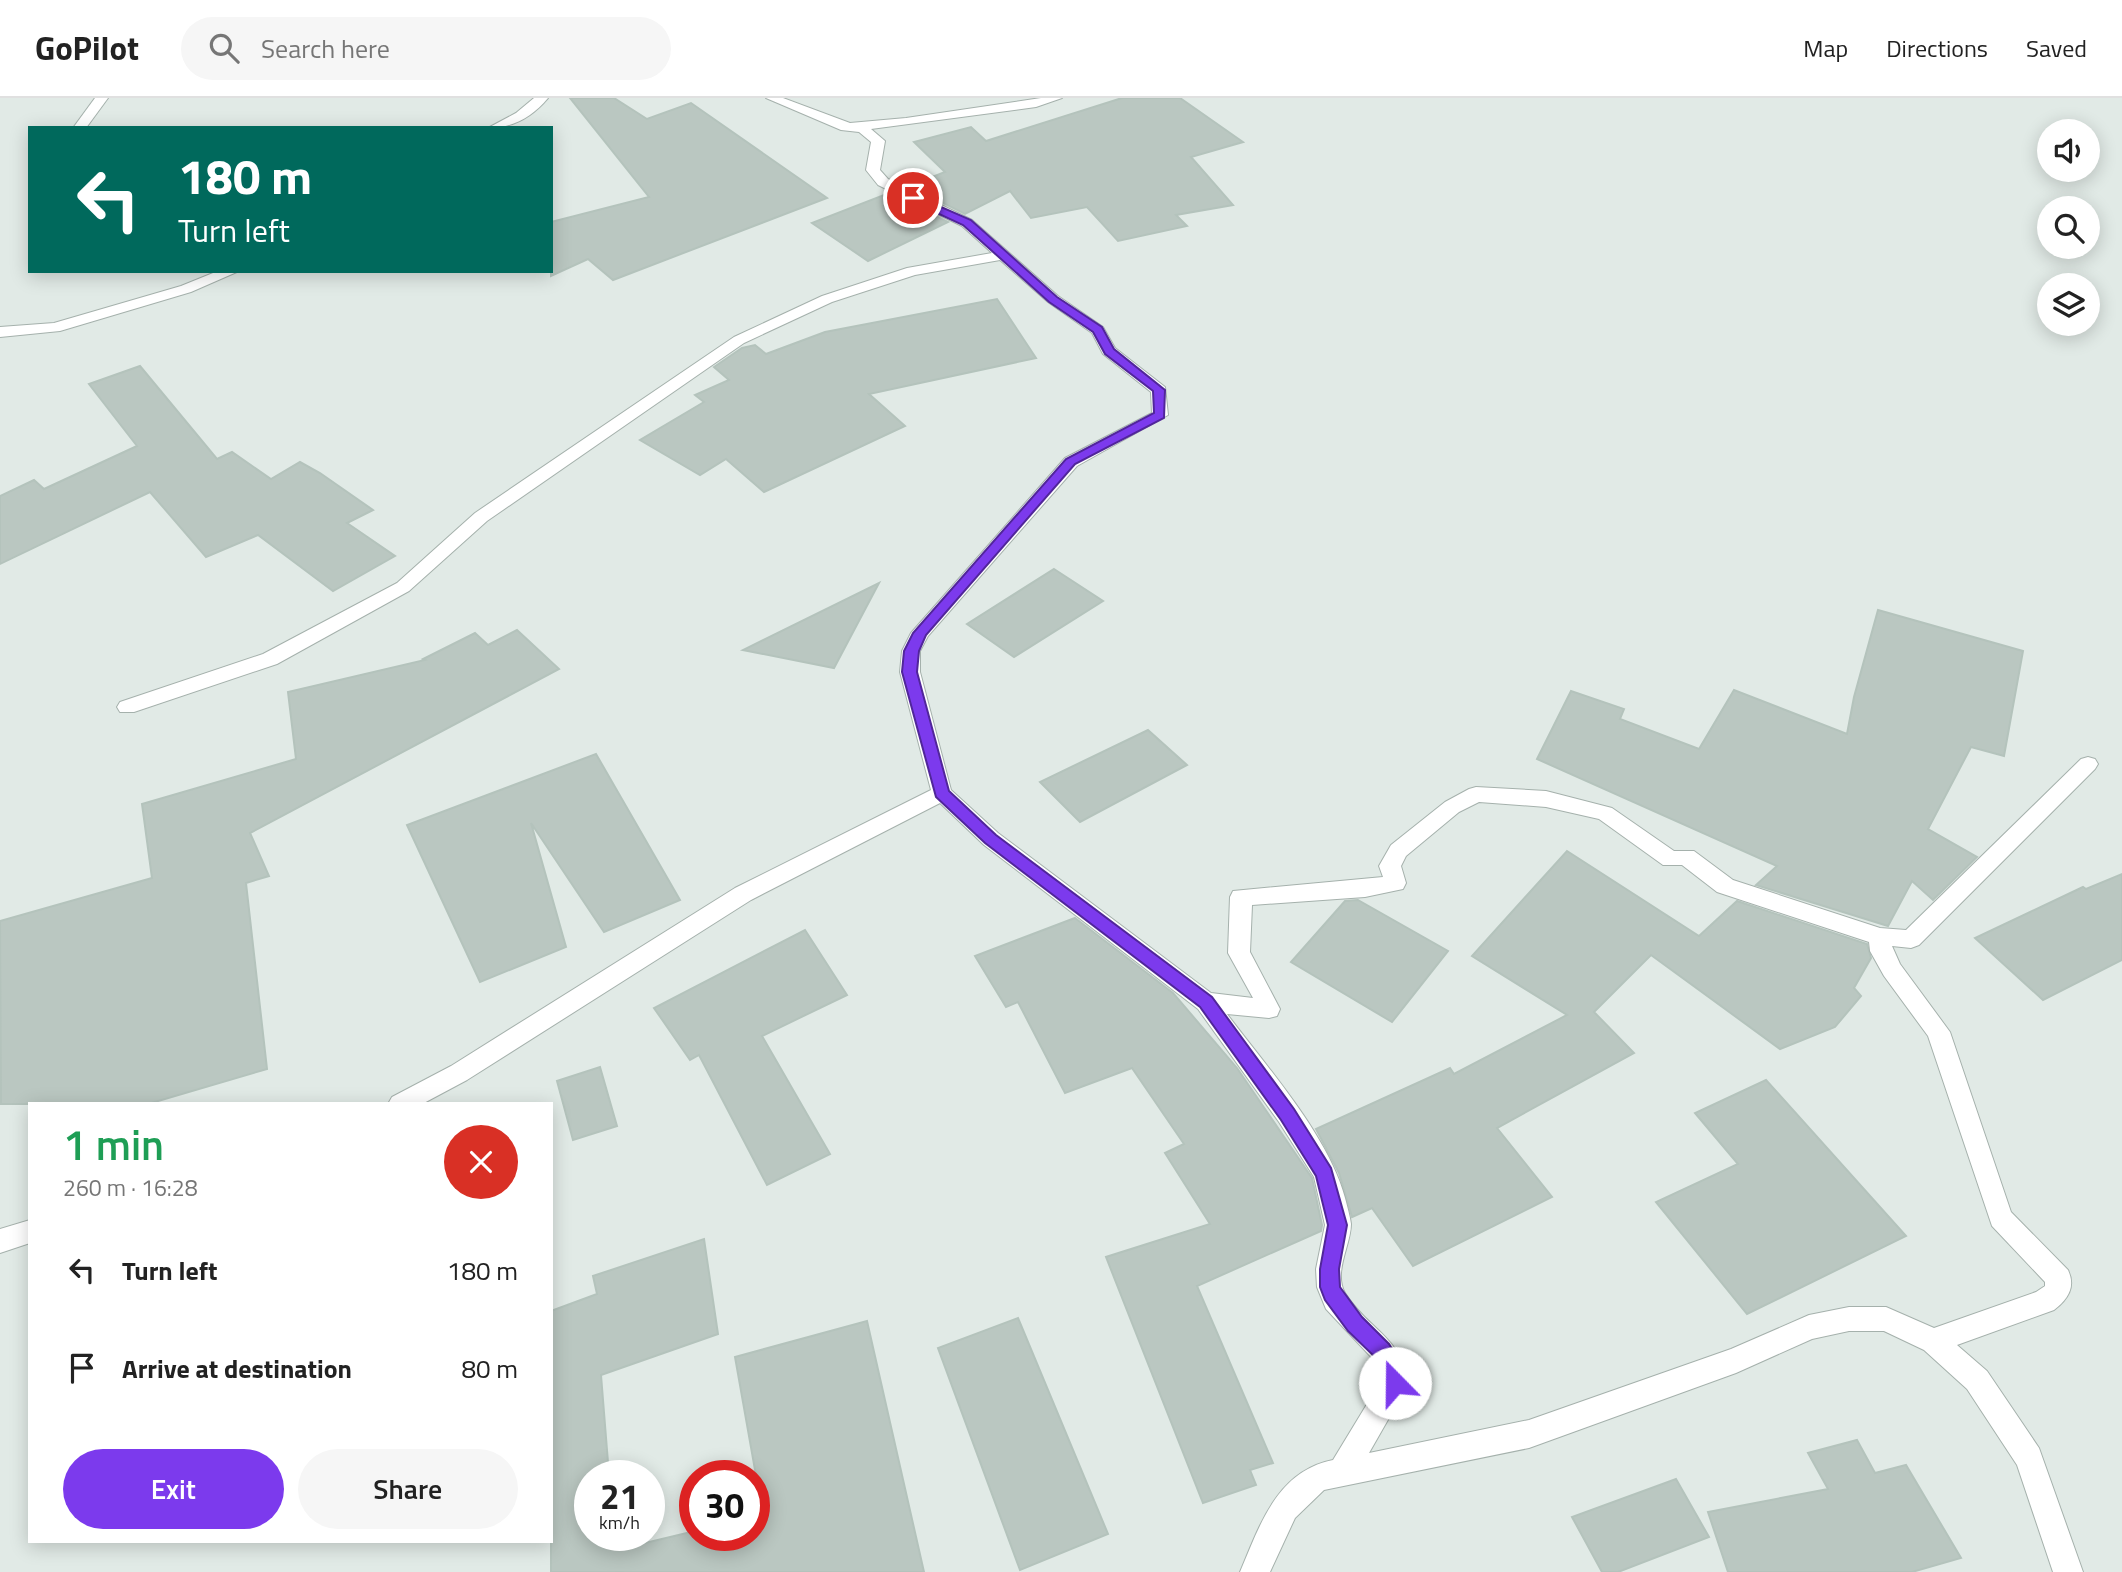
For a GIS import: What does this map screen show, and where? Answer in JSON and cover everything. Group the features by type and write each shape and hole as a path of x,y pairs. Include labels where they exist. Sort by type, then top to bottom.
{"street":[{"path":"81,126 102,98"},
{"path":"498,126 521,116 542,98"},
{"path":"772,98 846,127 862,128 878,141 873,170 876,177 913,198 961,219 1053,299 1098,330 1109,351 1159,390 1160,415 1071,462 920,633 911,651 909,672 942,793 991,839 1206,1002 1325,1173 1338,1225 1329,1269 1330,1287 1335,1300 1382,1350 1392,1367 1395,1383 1342,1472"},
{"path":"846,127 929,119 1056,98"},
{"path":"127,707 270,659 403,587 481,517 739,340 827,299 900,275 1005,255"},
{"path":"0,332 55,328 186,289 227,273"},
{"path":"1206,1002 1269,1009 1255,978 1239,953 1241,897 1365,889 1395,883 1390,866 1398,851 1452,807 1476,794 1546,799 1605,813 1671,859 1686,857 1725,886 1880,937 1911,939 2088,764"},
{"path":"404,1102 459,1073 743,894 942,793"},
{"path":"1880,937 1881,951 1892,970 1938,1032 2001,1218 2059,1278 2057,1292 2045,1301 1933,1341"},
{"path":"0,1241 28,1232"},
{"path":"1255,1572 1282,1509 1300,1489 1318,1477 1529,1434 1737,1360 1809,1326 1849,1319 1886,1319 1933,1341 1977,1380 2029,1458 2068,1572"}],"building":[{"path":"570,98 614,98 647,119 691,103 827,198 613,280 588,259 551,276 553,221 649,197"},
{"path":"1122,98 1180,98 1243,142 1191,157 1233,205 1176,215 1187,226 1118,241 1087,207 1031,218 1010,191 965,214 909,186 945,172 914,142 971,127 986,141"},
{"path":"889,193 948,222 868,261 812,223"},
{"path":"997,299 1036,358 869,394 905,426 764,492 726,459 700,475 640,440 704,402 695,395 729,380 714,367 742,348 755,345 766,354 825,332"},
{"path":"140,366 217,459 232,452 271,479 300,462 373,510 347,523 395,556 333,591 258,535 206,557 150,492 0,564 0,496 34,480 44,489 137,446 89,384"},
{"path":"1054,569 1103,601 1014,657 967,624"},
{"path":"879,583 834,668 743,650"},
{"path":"1878,610 2023,651 2004,756 1971,747 1928,829 1977,857 1933,900 1912,881 1888,926 1756,885 1777,866 1537,759 1571,691 1624,709 1620,719 1699,749 1734,690 1847,734 1854,697"},
{"path":"517,630 559,669 250,833 269,876 246,883 267,1069 155,1102 1,1104 0,921 152,878 142,804 296,759 288,692 425,660 423,659 475,633 488,645"},
{"path":"1148,730 1187,765 1080,822 1040,782"},
{"path":"596,754 680,900 604,932 531,823 566,947 480,982 407,825"},
{"path":"1567,851 1699,936 1737,901 1867,944 1871,958 1854,988 1861,996 1835,1027 1780,1049 1651,955 1594,1012 1634,1053 1497,1128 1552,1197 1413,1266 1372,1208 1352,1217 1339,1173 1316,1129 1450,1068 1454,1074 1567,1015 1472,956"},
{"path":"2122,874 2122,960 2043,1000 1975,938 2083,887 2086,889"},
{"path":"1358,900 1448,951 1392,1022 1291,962 1345,901"},
{"path":"1075,918 1173,993 1237,1068 1312,1178 1321,1231 1197,1286 1273,1463 1250,1470 1256,1485 1203,1503 1106,1257 1210,1224 1165,1153 1184,1144 1132,1068 1065,1093 1018,1002 1006,1007 975,956"},
{"path":"805,930 847,995 762,1036 830,1154 767,1185 699,1055 690,1060 654,1008"},
{"path":"600,1067 617,1126 573,1140 557,1081"},
{"path":"1766,1080 1906,1236 1747,1314 1656,1202 1738,1164 1695,1113"},
{"path":"704,1239 718,1334 601,1375 608,1460 574,1460 574,1551 665,1551 665,1538 679,1535 679,1551 770,1551 770,1460 753,1460 735,1357 867,1321 924,1572 551,1572 553,1310 597,1294 593,1276"},
{"path":"1018,1318 1108,1534 1020,1570 938,1348"},
{"path":"1857,1440 1875,1473 1906,1465 1961,1558 1912,1572 1728,1572 1708,1512 1828,1489 1808,1453"},
{"path":"1676,1479 1709,1537 1618,1572 1602,1572 1572,1517"}],"route":[{"path":"913,198 955,215 967,223 1053,299 1098,330 1109,351 1159,390 1160,415 1071,462 920,633 911,651 909,672 942,793 991,839 1206,1002 1325,1173 1338,1225 1329,1269 1330,1287 1335,1300 1382,1350 1392,1367 1395,1383"}]}
